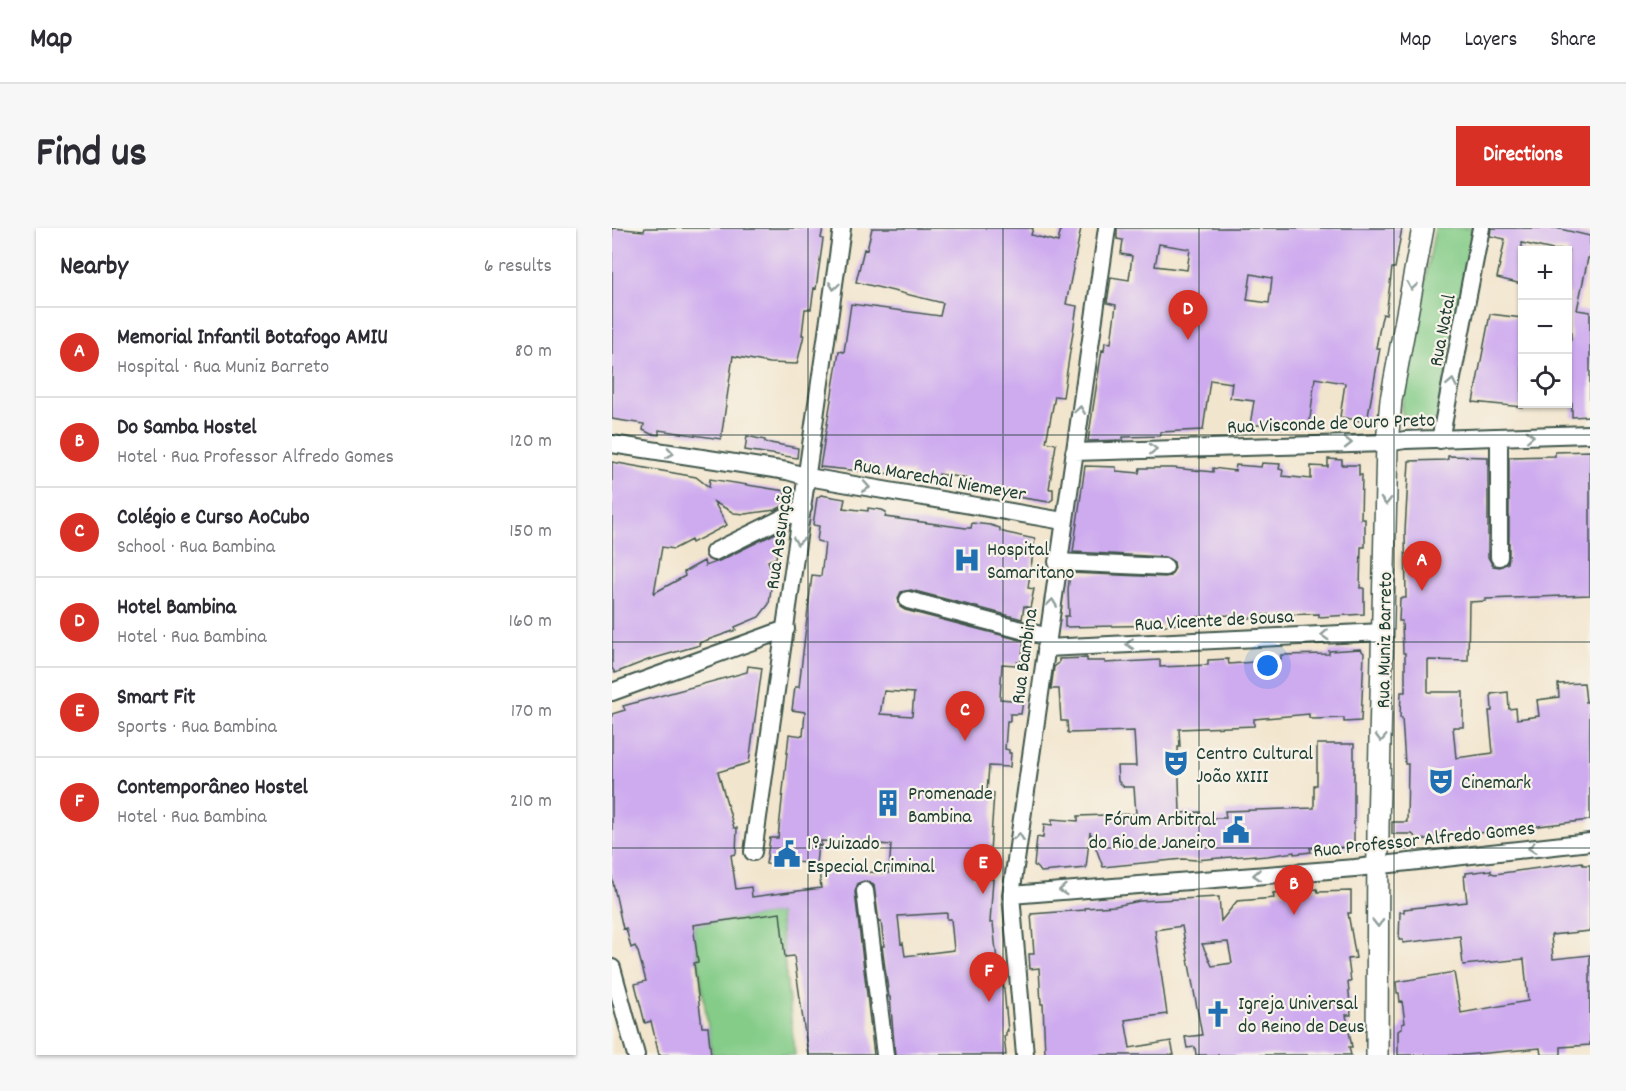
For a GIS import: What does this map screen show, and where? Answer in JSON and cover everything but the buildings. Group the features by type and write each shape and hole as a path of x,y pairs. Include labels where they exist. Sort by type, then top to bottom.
{"main road":[{"name":"Rua Muniz Barreto","path":"1377,1055 1378,864 1387,443 1391,400 1423,228"}],"street":[{"name":"Rua Assunção","path":"753,852 842,228"},
{"name":"Rua Bambina","path":"1025,1055 1011,895 1057,562 1107,228"},
{"name":"Rua Natal","path":"1440,440 1481,228"},
{"name":"Rua Visconde de Ouro Preto","path":"1074,452 1387,443 1405,440 1590,434"},
{"path":"1499,437 1499,557"},
{"name":"Rua Marechal Niemeyer","path":"612,444 787,471 808,477 1064,521"},
{"path":"714,552 803,507"},
{"path":"1057,562 1165,567"},
{"name":"Rua Vicente de Sousa","path":"908,600 1047,643 1383,632"},
{"path":"612,692 786,629"},
{"name":"Rua Professor Alfredo Gomes","path":"1011,895 1355,868 1590,842"},
{"path":"865,891 885,1055"},
{"path":"612,968 636,1055"}],"green space":[{"path":"1435,228 1474,228 1437,421 1421,423 1405,419 1401,410"},
{"path":"779,913 795,1055 712,1055 693,925"}],"place":[{"name":"Hotel Bambina","path":"1188,340"},
{"name":"Hospital Samaritano","path":"967,560"},
{"name":"Memorial Infantil Botafogo AMIU","path":"1422,591"},
{"name":"Colégio e Curso AoCubo","path":"965,741"},
{"name":"Centro Cultural João XXIII","path":"1176,763"},
{"name":"Cinemark","path":"1441,781"},
{"name":"Promenade Bambina","path":"888,803"},
{"name":"Fórum Arbitral do Rio de Janeiro","path":"1236,830"},
{"name":"1º Juizado Especial Criminal","path":"787,854"},
{"name":"Smart Fit","path":"983,894"},
{"name":"Do Samba Hostel","path":"1294,915"},
{"name":"Contemporâneo Hostel","path":"989,1002"},
{"name":"Igreja Universal do Reino de Deus","path":"1218,1014"}]}
